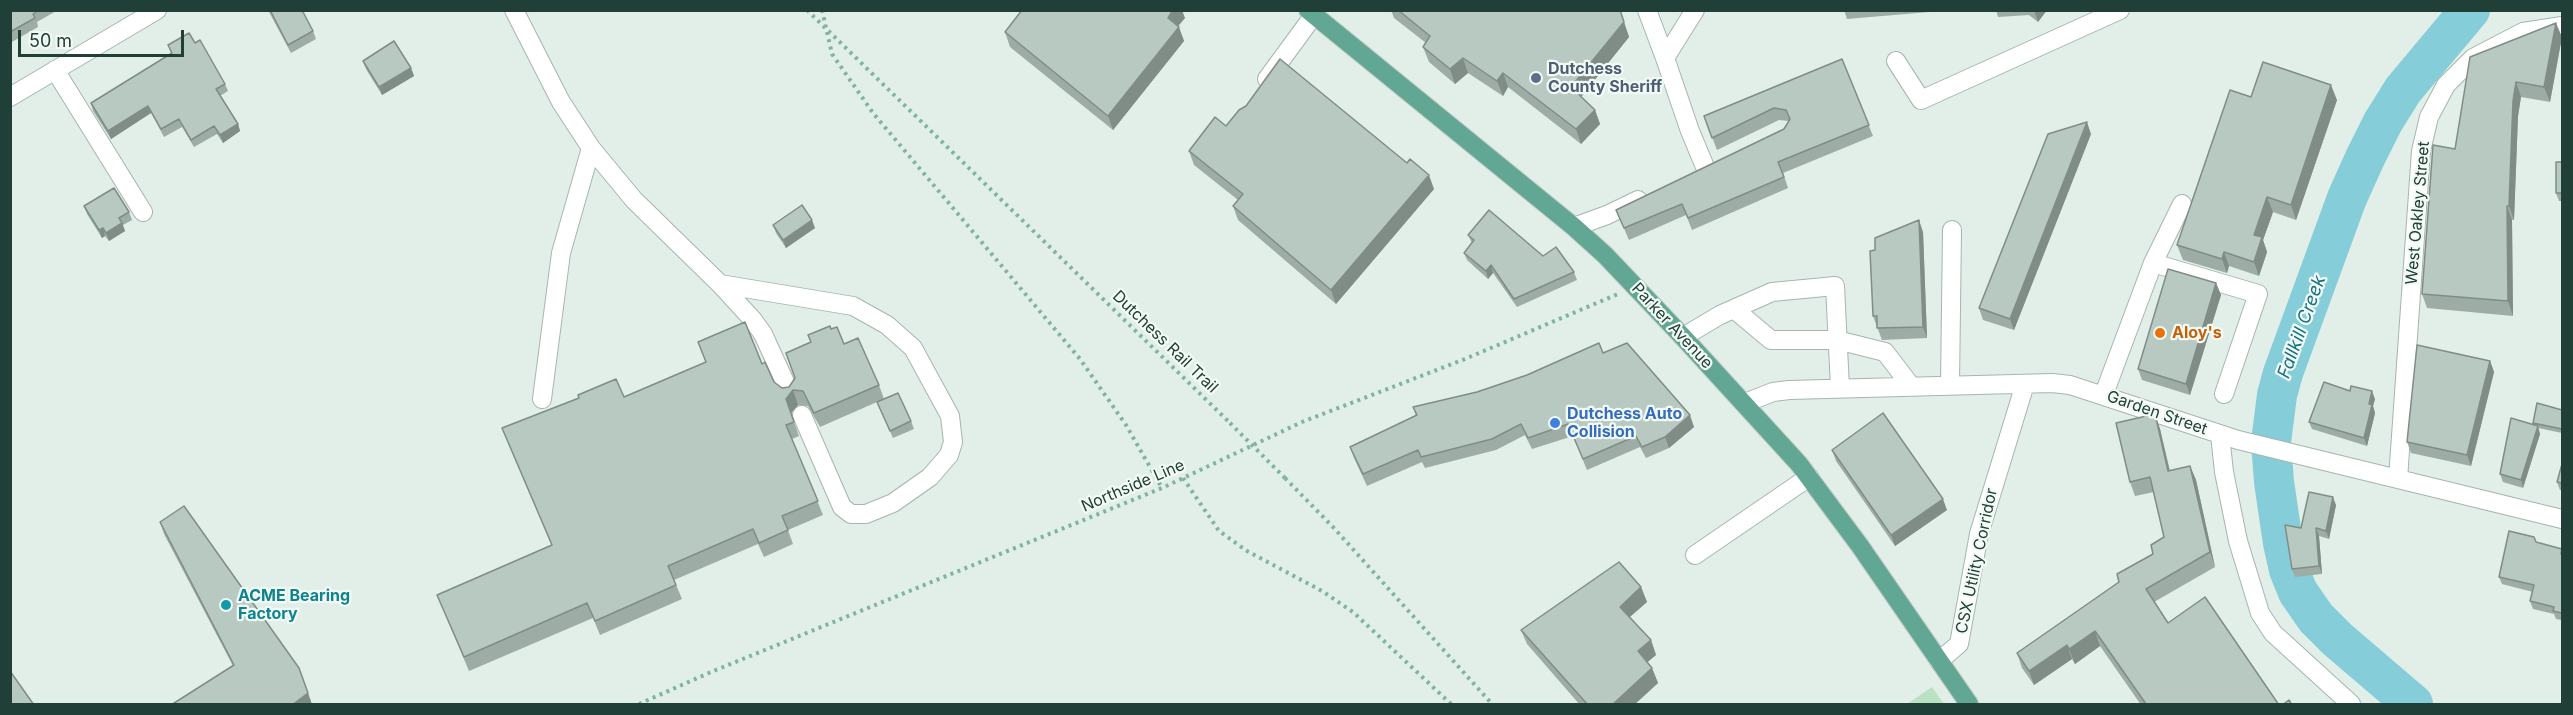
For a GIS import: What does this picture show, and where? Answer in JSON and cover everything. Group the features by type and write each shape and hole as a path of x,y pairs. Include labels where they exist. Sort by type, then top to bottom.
{"main road":[{"name":"Parker Avenue","path":"1311,13 1574,227 1683,337 1745,403 1809,477 1969,705"}],"street":[{"path":"10,97 156,10"},
{"path":"514,10 561,102 591,148 634,200 720,284 763,334 789,390"},
{"path":"1647,10 1705,167"},
{"path":"1665,58 1695,10"},
{"path":"1896,61 1921,100 2120,10"},
{"path":"1255,95 1311,13"},
{"name":"West Oakley Street","path":"2398,479 2421,151 2429,117 2446,86 2473,58 2523,32 2562,26"},
{"path":"55,70 143,212"},
{"path":"542,399 561,253 591,148"},
{"path":"1686,177 1725,158"},
{"path":"1574,227 1607,215 1656,191"},
{"path":"2104,394 2153,263 2182,204"},
{"path":"1950,385 1953,230"},
{"path":"2153,263 2258,294 2224,394"},
{"path":"720,284 852,306 887,326 912,348 950,416 953,442 949,455 930,477 893,502 866,514 851,514 842,507 802,415"},
{"path":"1683,337 1734,309 1772,292 1835,286 1840,388"},
{"path":"1734,309 1771,340 1838,340 1885,352 1911,386"},
{"name":"CSX Utility Corridor","path":"1939,661 1959,644 1979,534 2025,384"},
{"name":"Garden Street","path":"1745,403 1773,392 1840,388 2070,385 2104,394 2220,435 2256,445 2562,519"},
{"path":"2220,435 2224,472 2238,541 2260,613 2273,633 2351,705"},
{"path":"1695,555 1809,477"}],"path":[{"name":"Dutchess Rail Trail","path":"807,10 1334,527 1492,705"},
{"path":"822,10 832,54 873,113 1080,359 1126,425 1162,488"},
{"name":"Northside Line","path":"639,705 711,672 1162,488 1302,422 1465,359 1635,287"},
{"path":"1183,478 1219,531 1247,551 1322,591 1353,612 1451,705"}],"green space":[{"path":"1932,687 1944,704 1907,704"}],"building":[{"path":"10,10 39,10 33,14 35,18 10,32"},
{"path":"270,10 302,10 313,31 288,45"},
{"path":"1022,10 1173,10 1168,18 1179,27 1108,116 1005,32"},
{"name":"Dutchess County Sheriff","path":"1398,10 1620,10 1624,22 1571,87 1595,110 1576,129 1503,73 1497,81 1463,58 1450,69 1423,47 1430,36"},
{"path":"2556,23 2544,87 2516,82 2513,101 2509,206 2507,206 2508,301 2422,294 2433,145 2455,149 2470,57"},
{"path":"189,33 195,43 200,40 225,84 216,89 238,124 220,135 214,126 191,140 179,119 161,129 148,106 108,131 91,103 172,53 168,45"},
{"path":"394,41 411,68 379,87 363,61"},
{"path":"1280,59 1407,163 1410,159 1429,175 1331,290 1233,206 1243,194 1189,151 1215,117 1226,126 1239,110 1246,106"},
{"path":"1842,59 1869,125 1778,162 1784,177 1688,218 1682,204 1624,228 1616,210 1784,129 1790,119 1786,110 1774,108 1712,138 1704,116"},
{"path":"2263,62 2331,85 2291,205 2267,197 2254,235 2262,237 2254,262 2224,252 2222,259 2177,245 2230,90 2251,97"},
{"path":"2087,122 2010,319 1979,308 2048,134"},
{"path":"2556,162 2562,162 2562,193 2556,193"},
{"path":"114,188 129,212 119,218 122,223 106,233 103,228 99,230 84,206"},
{"path":"802,205 812,220 783,240 773,225"},
{"path":"1489,210 1543,256 1556,247 1574,272 1514,299 1491,265 1486,271 1464,253 1474,240 1468,235"},
{"path":"1919,220 1923,327 1877,328 1877,316 1873,316 1870,251 1875,250 1875,238"},
{"path":"2168,269 2216,283 2186,384 2138,369"},
{"path":"745,322 762,364 765,362 774,382 782,388 789,387 795,378 786,353 811,342 808,335 830,326 831,329 837,327 844,344 858,338 879,385 814,413 803,391 793,390 786,399 794,422 786,425 818,501 782,516 788,530 759,543 753,529 668,566 676,585 595,621 587,603 464,657 437,595 552,545 502,428 579,398 578,395 616,379 624,397 706,362 698,342"},
{"name":"Dutchess Auto Collision","path":"1599,343 1603,353 1627,343 1690,415 1665,437 1642,447 1636,436 1583,459 1568,424 1528,438 1521,424 1492,439 1421,457 1418,450 1363,474 1350,447 1417,415 1413,407 1477,392 1527,375"},
{"path":"2417,345 2490,361 2467,455 2407,442"},
{"path":"2324,382 2350,391 2351,386 2372,391 2369,404 2372,405 2364,438 2309,422"},
{"path":"898,393 911,421 890,431 877,402"},
{"path":"2537,403 2562,410 2562,429 2533,423"},
{"path":"1883,413 1943,499 1891,535 1832,450"},
{"path":"2155,414 2168,471 2190,466 2210,552 2146,589 2168,623 2205,597 2279,705 2145,705 2095,631 2069,649 2067,645 2029,671 2017,653 2119,582 2117,574 2153,554 2151,545 2164,537 2150,477 2130,482 2116,423"},
{"path":"2511,418 2538,426 2521,480 2500,474"},
{"path":"2562,464 2562,483 2557,482"},
{"path":"2309,492 2333,497 2326,531 2316,528 2319,566 2292,569 2285,525 2301,528"},
{"name":"ACME Bearing Factory","path":"184,506 299,668 308,693 292,705 171,705 234,665 160,522"},
{"path":"2509,531 2534,537 2536,542 2562,549 2562,613 2553,611 2554,607 2530,601 2534,585 2499,577"},
{"path":"1619,562 1641,587 1620,607 1651,640 1638,651 1652,668 1612,705 1588,705 1521,630"},
{"path":"10,671 34,705 10,705"},
{"path":"2289,700 2292,705 2282,705"}],"waterway":[{"name":"Fallkill Creek","path":"2413,704 2337,639 2316,618 2298,592 2289,570 2283,543 2271,442 2277,395 2283,373 2347,198 2365,158 2383,122 2403,90 2470,10"}],"place":[{"name":"Dutchess County Sheriff","path":"1536,78"},
{"name":"Aloy's","path":"2160,333"},
{"name":"Dutchess Auto Collision","path":"1555,423"},
{"name":"ACME Bearing Factory","path":"226,605"}]}
